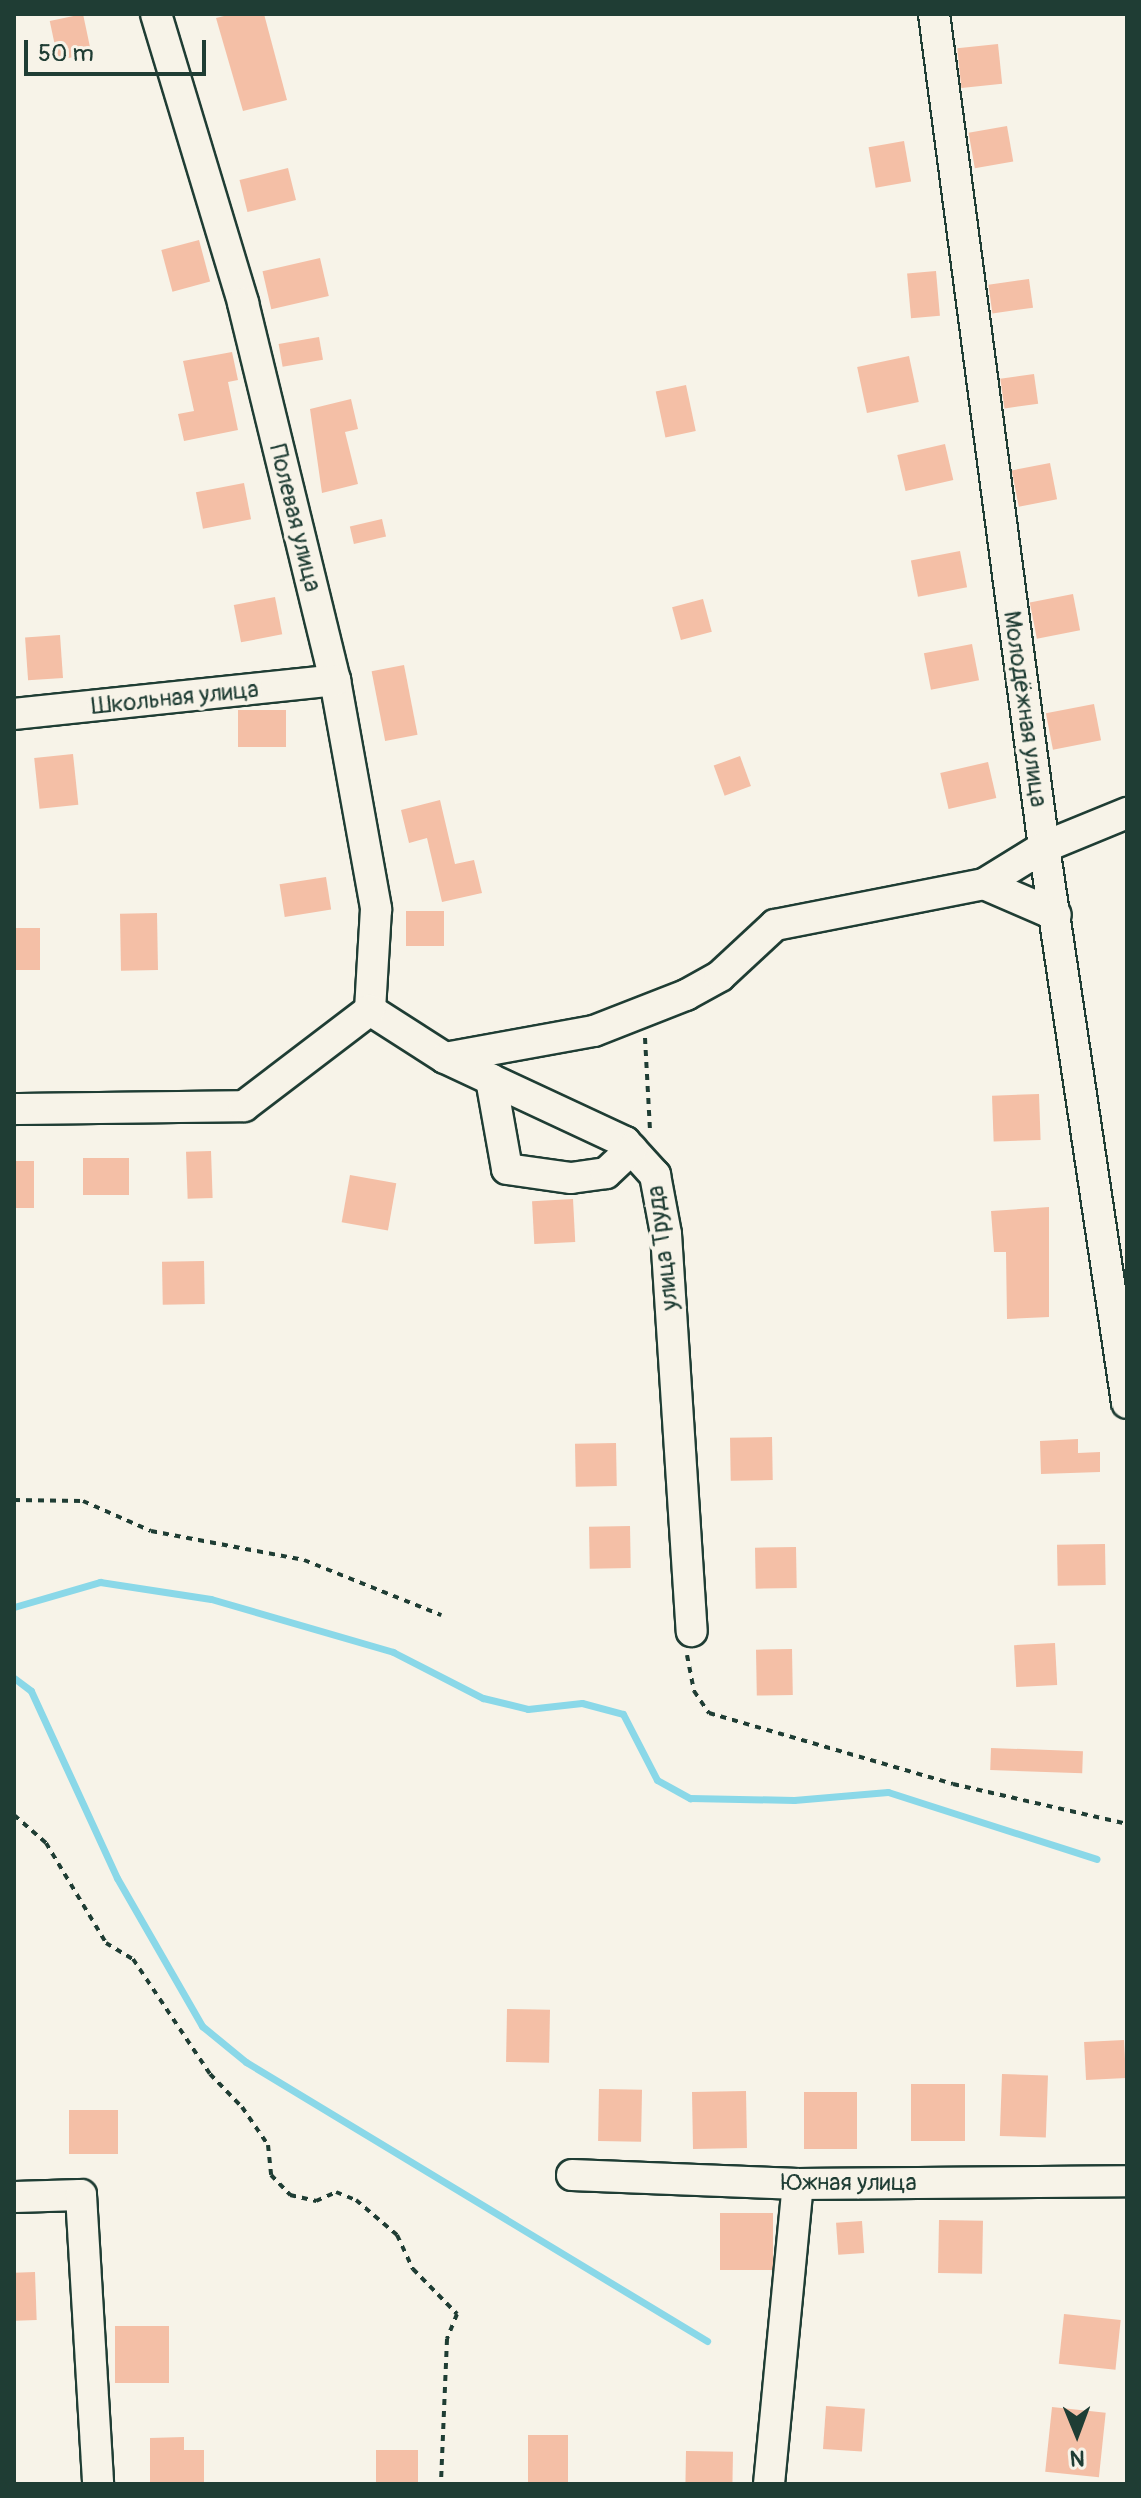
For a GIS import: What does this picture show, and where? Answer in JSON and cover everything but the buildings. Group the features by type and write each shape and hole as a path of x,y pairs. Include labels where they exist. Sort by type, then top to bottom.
{"street":[{"name":"Полевая улица","path":"156,14 243,303 335,680 376,909 378,1017"},
{"name":"Молодёжная улица","path":"934,14 1044,847 1127,1403"},
{"name":"Школьная улица","path":"14,714 335,680"},
{"path":"445,1058 594,1031 720,976 775,925 984,884 1044,847 1127,813"},
{"path":"984,884 1056,915"},
{"path":"14,1109 244,1106 378,1017 445,1058 491,1079 642,1160"},
{"path":"491,1079 507,1169 571,1178 606,1173 642,1160"},
{"name":"улица Труда","path":"642,1160 666,1234 689,1640"},
{"name":"Южная улица","path":"572,2175 798,2184 1127,2181"},
{"path":"769,2484 798,2184"},
{"path":"14,2197 81,2195 98,2484"}],"path":[{"path":"642,1160 643,1011"},
{"path":"14,1500 83,1501 151,1531 304,1560 441,1615"},
{"path":"689,1640 694,1691 709,1713 953,1784 1127,1824"},
{"path":"14,1815 46,1843 106,1943 133,1959 193,2050 242,2107 268,2145 271,2175 290,2195 316,2201 336,2192 356,2200 397,2235 413,2269 457,2314 447,2339 441,2484"}],"waterway":[{"path":"14,1607 100,1582 211,1599 393,1652 483,1698 528,1709 582,1703 623,1714 657,1780 690,1798 794,1800 888,1792 1097,1859"},
{"path":"14,1678 31,1691 117,1878 202,2026 246,2062 707,2341"}]}
